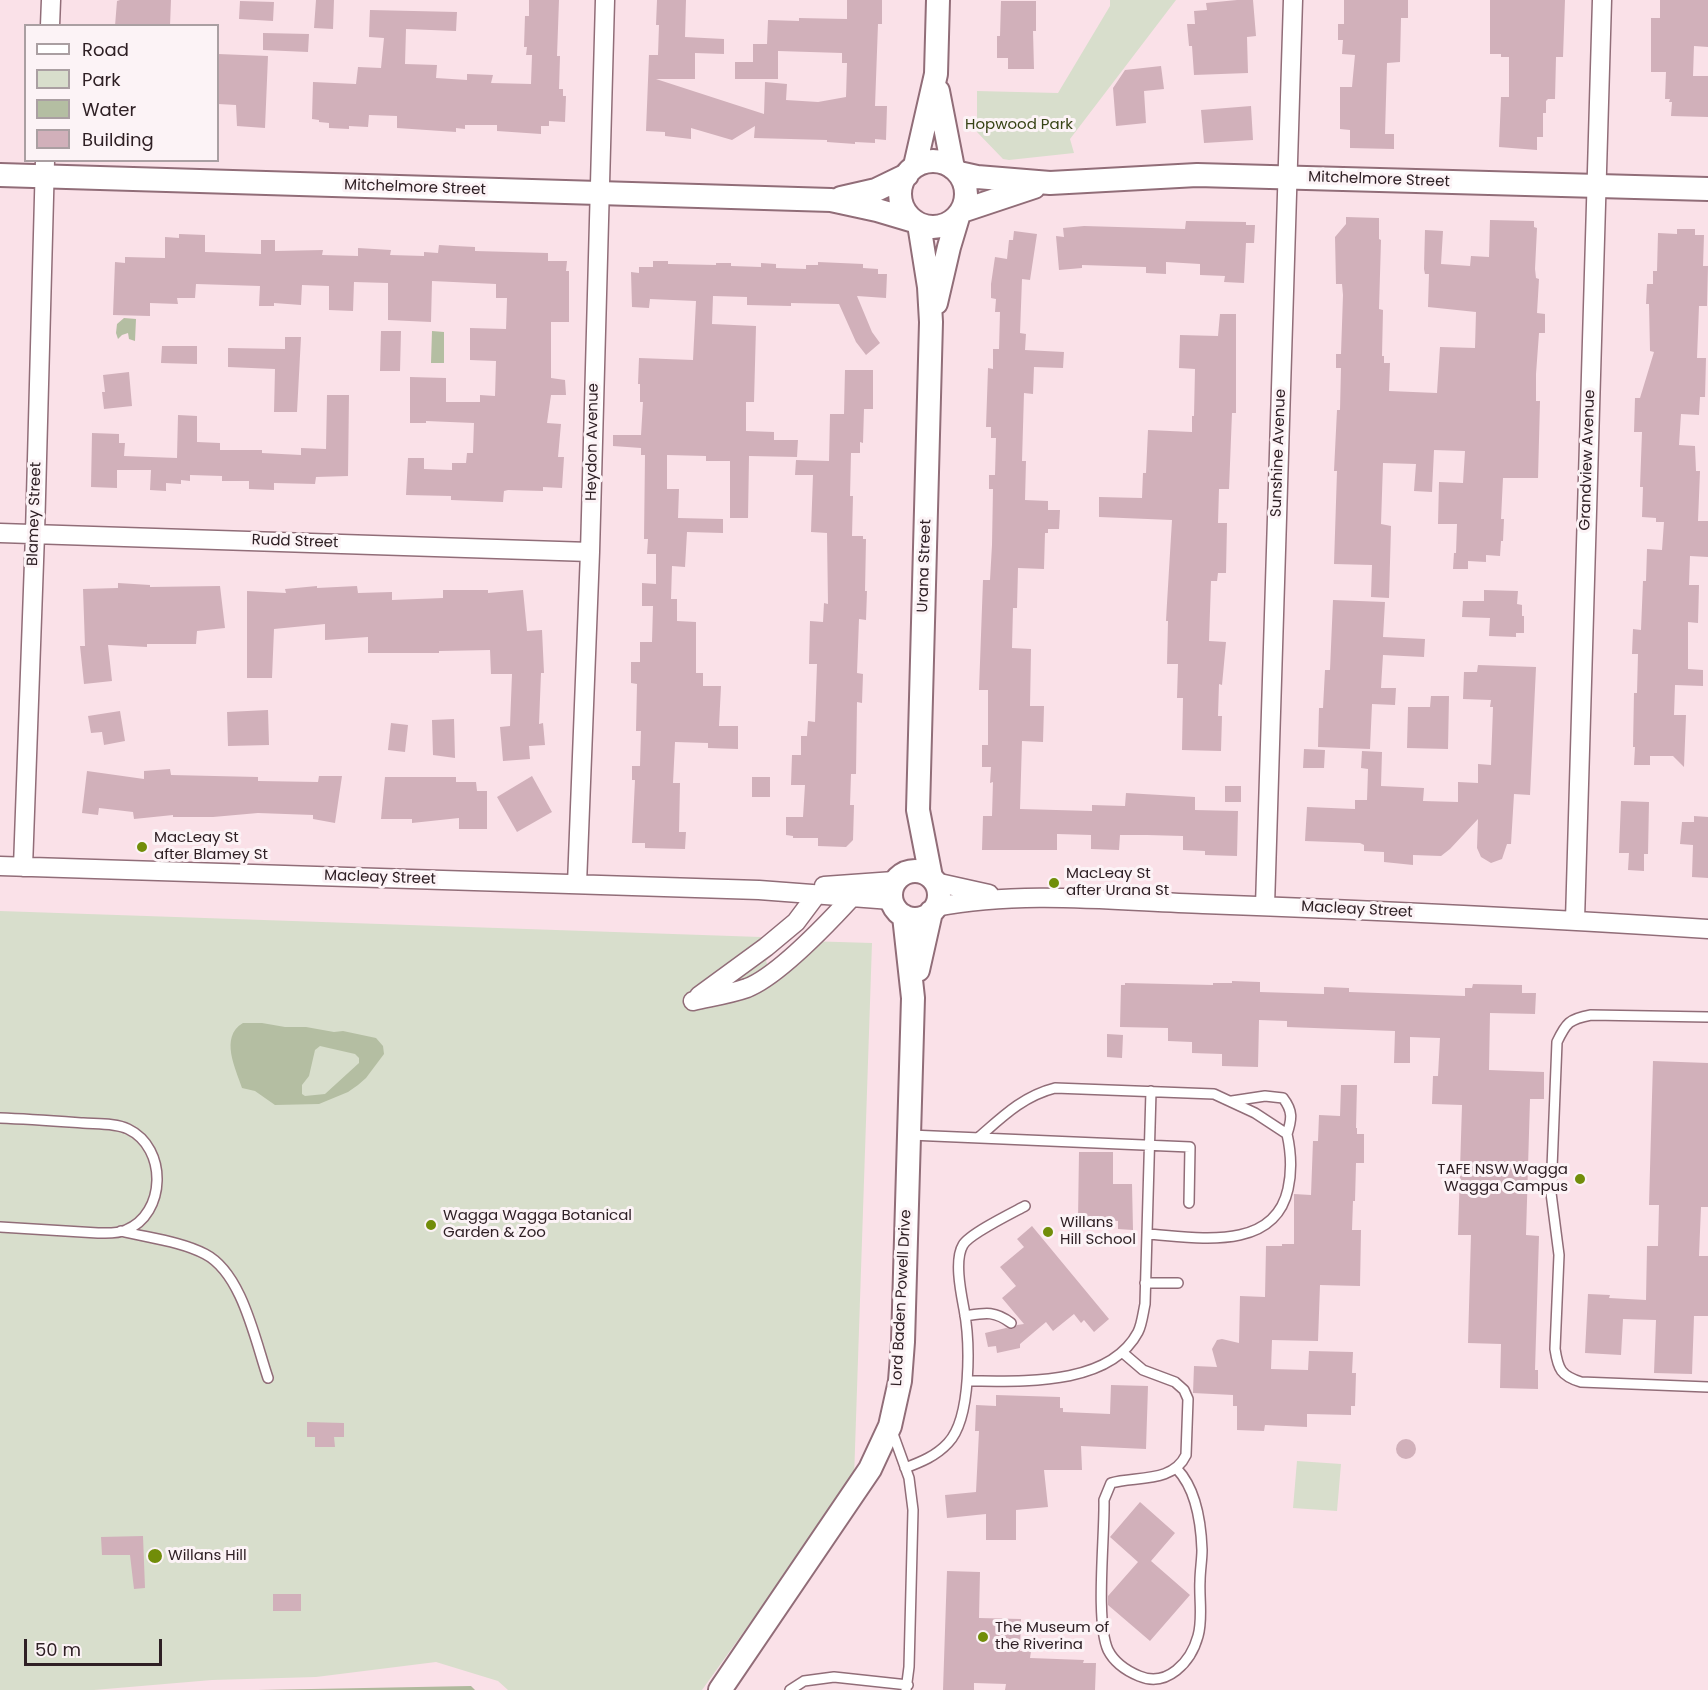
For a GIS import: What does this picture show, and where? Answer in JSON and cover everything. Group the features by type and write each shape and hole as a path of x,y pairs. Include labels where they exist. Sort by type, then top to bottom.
{"street":[{"path":"50,24 51,0"},
{"name":"Heydon Avenue","path":"577,884 590,552 605,0"},
{"path":"936,74 956,170 965,189 966,198 960,214 942,226 926,227 916,223 903,208 900,199 901,189 911,170 936,74 938,0"},
{"name":"Sunshine Avenue","path":"1265,906 1293,0"},
{"name":"Grandview Avenue","path":"1575,920 1602,0"},
{"path":"911,170 934,161 943,162 956,170"},
{"name":"Mitchelmore Street","path":"0,175 44,168 600,193 831,200 877,210 916,223"},
{"name":"Blamey Street","path":"23,867 35,534 44,168"},
{"name":"Mitchelmore Street","path":"831,200 876,190 911,170"},
{"name":"Mitchelmore Street","path":"956,170 977,177 1050,183 1162,176 1287,177 1708,189"},
{"name":"Mitchelmore Street","path":"960,214 1019,191 1050,183"},
{"name":"Urana Street","path":"931,322 948,247 960,214"},
{"name":"Urana Street","path":"899,892 918,810 931,322 929,287 916,223"},
{"name":"Rudd Street","path":"0,533 590,552"},
{"name":"Urana Street","path":"918,810 933,880"},
{"name":"Macleay Street","path":"0,866 759,890 899,892"},
{"path":"916,870 933,880 939,895 934,910 925,917 913,918 899,892 916,870"},
{"name":"Macleay Street","path":"933,880 1005,897 1575,920 1708,929"},
{"name":"Macleay Street","path":"759,890 852,897 899,892"},
{"name":"Lord Baden Powell Drive","path":"720,1690 846,1507 870,1468 890,1426 900,1381 903,1342 914,998 899,892"},
{"path":"817,894 796,922 693,1001 748,987 761,980 785,962 852,897"},
{"name":"Macleay Street","path":"934,910 1005,897"},
{"name":"Lord Baden Powell Drive","path":"914,998 934,910"}],"lane":[{"path":"1708,1017 1591,1015 1572,1020 1564,1025 1557,1042 1551,1193 1559,1255 1555,1349 1562,1373 1568,1378 1581,1382 1708,1387"},
{"path":"978,1138 1019,1102 1037,1092 1054,1088 1214,1094 1270,1122 1287,1134"},
{"path":"967,1380 1017,1381 1077,1375 1103,1364 1122,1352 1139,1331 1145,1304 1151,1092"},
{"path":"1147,1234 1227,1237 1243,1235 1264,1227 1276,1216 1285,1201 1290,1181 1291,1149 1287,1134 1292,1119 1290,1108 1283,1098 1265,1096 1231,1101"},
{"path":"0,1118 100,1124 126,1128 135,1133 149,1149 157,1169 156,1195 151,1208 138,1222 121,1231"},
{"path":"909,1135 1190,1147 1189,1203"},
{"path":"905,1468 933,1456 950,1442 958,1428 964,1408 967,1380 965,1316 959,1263 963,1245 977,1233 1025,1206"},
{"path":"0,1227 98,1233 121,1231 192,1249 210,1257 224,1268 240,1297 268,1378"},
{"path":"1145,1283 1178,1283"},
{"path":"965,1316 988,1312 1005,1318 1011,1323"},
{"path":"1122,1352 1143,1370 1175,1382 1184,1390 1188,1399 1186,1455 1177,1468 1170,1473 1111,1483 1104,1500 1102,1608 1108,1649 1116,1660 1131,1672 1146,1679 1165,1678 1177,1670 1190,1655 1199,1635 1202,1551 1200,1530 1191,1489 1177,1468"},
{"path":"790,1690 804,1681 834,1677 907,1687 913,1510 909,1478 890,1426"}],"green space":[{"name":"Hopwood Park","path":"1110,0 1176,0 1070,139 1074,153 1003,159 977,132 977,91 1058,93 1110,6"},
{"name":"Wagga Wagga Botanical Garden & Zoo","path":"0,911 790,938 766,961 770,972 806,941 872,943 854,1478 702,1690 508,1690 498,1681 436,1662 316,1677 212,1680 94,1690 0,1690"},
{"path":"1297,1461 1341,1464 1337,1511 1293,1508"}],"shaded area":[{"path":"471,1686 475,1690 258,1690"}],"water":[{"path":"124,318 136,319 135,341 129,339 128,333 118,339 117,324"},
{"path":"432,331 444,332 444,363 431,363"},
{"path":"243,1023 262,1023 334,1032 343,1031 376,1038 383,1046 384,1054 366,1078 348,1092 319,1104 275,1105 255,1091 242,1088 231,1054 232,1036","holes":["320,1046 355,1054 359,1058 359,1063 325,1094 305,1096 302,1094 302,1085 309,1076 315,1050"]}],"building":[{"path":"171,0 170,24 115,24 117,1"},
{"path":"316,0 334,0 333,29 314,28"},
{"path":"529,0 559,0 557,56 560,56 559,89 563,89 563,96 566,96 565,122 549,121 549,126 541,126 541,134 497,131 497,125 465,125 465,129 456,128 456,132 397,128 397,116 369,115 368,127 349,126 349,129 329,128 329,123 312,119 313,82 356,84 358,67 381,68 384,38 369,37 370,10 457,12 456,31 406,29 405,64 437,65 436,78 467,80 467,74 493,75 491,83 531,84 532,55 526,55 527,47 524,47 525,16 529,16"},
{"path":"657,0 686,0 685,37 724,39 724,54 695,53 695,79 656,79 764,114 765,82 787,84 786,100 818,102 846,97 847,63 842,63 842,53 778,51 778,79 735,79 735,62 753,62 753,44 767,44 768,20 847,19 847,0 882,0 882,24 878,24 875,106 887,106 886,140 875,139 875,143 855,142 855,144 827,142 827,140 754,138 755,126 732,140 691,128 691,139 665,136 665,132 646,131 649,55 658,55"},
{"path":"1253,0 1256,36 1247,37 1248,73 1194,75 1192,46 1189,46 1187,24 1195,24 1194,11 1207,10 1206,3"},
{"path":"1344,0 1408,0 1408,18 1401,18 1400,62 1387,63 1385,134 1394,134 1394,149 1350,148 1350,130 1340,129 1340,87 1352,87 1355,55 1342,54 1343,40 1338,40 1338,24 1344,24"},
{"path":"1490,0 1565,0 1563,57 1556,57 1555,99 1546,101 1546,113 1543,113 1543,137 1537,137 1537,150 1499,147 1501,97 1509,97 1509,57 1490,54"},
{"path":"1660,0 1708,0 1708,47 1694,46 1693,76 1708,76 1708,117 1671,116 1672,102 1669,102 1670,99 1665,99 1666,72 1651,72 1651,18 1660,18"},
{"path":"240,1 274,2 273,21 239,19"},
{"path":"1001,1 1036,1 1036,31 1033,31 1034,69 1008,69 1008,58 997,58"},
{"path":"263,33 309,34 308,52 263,50"},
{"path":"219,54 268,56 265,128 237,126 236,105 219,104"},
{"path":"1161,66 1164,89 1144,91 1146,123 1116,126 1113,88 1125,70"},
{"path":"1251,106 1253,140 1204,143 1201,110"},
{"path":"1346,217 1379,218 1379,239 1381,240 1379,309 1383,310 1382,356 1384,356 1384,363 1390,363 1389,391 1437,393 1440,347 1475,348 1476,312 1428,307 1429,274 1425,274 1424,269 1425,230 1443,231 1441,264 1470,266 1471,256 1489,257 1490,220 1534,221 1534,227 1537,228 1535,269 1536,278 1539,279 1537,313 1545,314 1545,333 1539,333 1536,374 1536,401 1540,401 1538,478 1503,478 1501,519 1504,519 1500,556 1486,555 1486,562 1468,561 1468,569 1453,569 1457,524 1438,524 1439,482 1463,483 1465,451 1434,450 1432,492 1414,491 1416,464 1383,463 1381,524 1391,526 1389,598 1371,597 1372,565 1334,564 1337,471 1334,471 1337,410 1340,410 1341,368 1336,368 1336,354 1341,354 1343,295 1342,284 1336,284 1335,237 1346,224"},
{"path":"1186,221 1246,222 1246,225 1255,225 1254,243 1246,243 1244,283 1224,282 1225,276 1200,275 1200,264 1166,262 1166,274 1146,273 1146,267 1082,265 1082,268 1059,270 1056,236 1064,237 1063,228 1084,226 1185,229"},
{"path":"1677,229 1695,229 1695,235 1704,235 1703,266 1708,266 1707,306 1699,306 1697,358 1706,358 1705,397 1700,397 1699,415 1681,414 1679,445 1695,446 1696,471 1700,471 1698,521 1708,521 1708,557 1690,556 1689,585 1699,585 1698,623 1688,622 1688,669 1703,670 1703,686 1675,685 1674,715 1686,715 1684,767 1673,756 1650,756 1650,765 1634,765 1635,747 1633,747 1634,693 1637,693 1638,654 1632,654 1633,629 1641,630 1647,549 1662,550 1664,522 1656,522 1656,518 1642,517 1643,487 1640,487 1642,432 1634,432 1635,398 1640,398 1654,352 1650,351 1649,304 1646,304 1647,284 1653,284 1653,271 1657,271 1658,233 1677,234"},
{"path":"1014,231 1037,234 1030,280 1022,279 1020,333 1026,334 1025,350 1064,352 1063,368 1034,367 1033,394 1024,393 1022,461 1026,461 1025,500 1048,501 1048,510 1060,510 1059,529 1048,529 1048,533 1045,533 1044,569 1018,568 1017,608 1013,608 1012,648 1031,649 1030,706 1044,706 1043,742 1022,741 1020,809 1092,811 1092,805 1125,806 1126,793 1195,797 1195,810 1238,811 1237,856 1205,855 1205,851 1183,850 1183,836 1147,835 1120,835 1119,850 1091,849 1091,835 1057,834 1057,850 982,850 983,816 992,816 993,782 990,783 991,767 982,767 982,745 988,745 988,690 979,690 983,580 990,580 992,545 993,489 989,489 989,475 995,475 996,438 991,438 991,427 986,427 988,368 993,369 993,349 999,349 1000,312 995,312 996,299 991,298 991,284 995,257 1007,259 1009,240 1013,240"},
{"path":"179,234 205,235 205,252 261,254 261,240 275,240 275,251 323,250 322,255 358,256 358,248 391,250 390,255 424,256 424,252 438,253 439,245 475,247 475,251 548,253 548,261 567,261 569,322 551,322 551,378 565,380 566,395 551,395 547,423 561,424 558,457 564,457 562,488 543,487 543,491 508,490 504,491 503,502 451,500 451,496 406,495 408,458 424,458 424,469 452,470 452,463 466,463 467,453 473,453 474,423 426,421 426,423 410,423 410,377 446,378 446,402 480,402 480,395 495,396 496,361 470,360 470,328 506,329 507,298 496,298 496,284 432,281 431,322 388,320 388,283 354,282 353,311 329,310 329,286 302,285 301,305 274,303 274,306 259,306 260,286 196,284 195,298 177,298 178,304 150,303 150,316 113,315 115,262 125,263 125,257 165,258 165,237 179,238"},
{"path":"653,261 668,261 668,264 731,263 731,266 761,267 761,263 776,264 776,268 806,269 806,265 818,265 818,262 863,264 863,268 878,269 878,274 887,274 886,298 857,296 872,332 880,343 866,355 856,342 839,304 747,305 747,297 713,296 712,324 756,326 754,402 746,402 746,431 774,432 774,440 798,440 797,457 749,456 748,518 730,518 730,461 706,461 706,456 667,455 667,489 679,489 678,518 723,519 723,533 687,532 685,567 672,566 671,599 677,599 677,621 696,622 696,673 703,673 703,686 721,686 719,726 738,726 738,749 708,748 708,743 675,742 673,783 680,783 679,832 686,832 685,849 645,848 645,843 632,843 635,780 632,780 632,766 640,766 641,731 636,731 637,684 631,683 631,662 640,662 640,642 652,642 653,606 642,606 642,583 656,584 656,554 647,554 648,539 644,539 645,455 641,455 641,448 613,446 613,435 641,435 643,402 640,402 640,384 638,384 639,358 693,360 696,301 650,299 649,308 632,307 631,272 639,273 639,267 653,267"},
{"path":"1220,314 1236,314 1236,413 1232,413 1229,489 1219,489 1218,523 1227,523 1226,573 1218,573 1217,581 1211,581 1209,641 1226,642 1222,685 1219,684 1218,716 1222,716 1221,751 1182,750 1183,698 1177,698 1178,664 1167,664 1168,621 1166,621 1172,520 1099,517 1099,497 1142,498 1148,430 1192,432 1195,369 1179,368 1180,335 1218,336"},
{"path":"381,331 401,331 400,371 380,371"},
{"path":"285,337 301,337 297,412 274,412 275,369 228,367 228,348 285,349"},
{"path":"162,346 197,346 197,364 161,363"},
{"path":"845,370 873,370 873,409 864,409 863,443 860,442 860,453 851,453 852,536 863,536 863,539 866,539 865,591 867,591 866,620 859,619 857,673 863,674 862,703 857,702 856,774 851,774 850,805 854,805 853,840 846,847 818,846 818,838 793,838 793,836 786,835 786,817 803,817 805,785 791,785 792,755 801,755 801,736 807,736 808,721 815,722 817,664 809,664 810,621 823,622 824,603 828,604 827,533 811,532 813,475 795,475 796,460 829,461 830,414 844,414"},
{"path":"129,372 132,406 104,409 103,375"},
{"path":"327,395 349,395 348,476 316,477 315,484 274,483 274,490 249,489 249,481 222,481 222,476 190,475 190,481 181,480 181,484 166,483 166,491 150,490 151,470 117,470 117,488 91,487 92,433 119,434 119,443 125,443 124,456 177,458 178,415 197,416 197,442 220,443 220,450 262,450 262,453 301,455 301,448 326,449"},
{"path":"118,583 150,585 150,587 220,586 225,628 197,631 196,644 147,644 147,647 108,645 112,681 84,684 80,646 85,646 83,589 118,588"},
{"path":"317,586 317,588 357,586 358,593 392,592 392,600 443,598 443,590 488,590 488,593 523,590 527,631 542,630 544,673 541,673 539,724 543,723 545,745 529,746 530,759 503,761 500,727 510,726 512,674 491,674 490,650 368,653 368,637 325,640 325,624 274,629 272,678 247,678 247,591 286,593 285,589"},
{"path":"1484,590 1518,591 1517,604 1522,605 1524,633 1516,633 1516,637 1489,636 1490,618 1462,617 1463,601 1484,601"},
{"path":"1333,600 1385,602 1383,637 1425,639 1424,657 1383,655 1381,688 1396,688 1395,705 1372,704 1370,749 1318,747 1319,708 1323,708 1325,670 1330,670"},
{"path":"1478,665 1536,667 1530,795 1514,794 1511,844 1507,844 1502,859 1491,863 1481,857 1477,848 1478,819 1441,856 1413,855 1413,865 1384,862 1384,852 1364,851 1364,845 1360,843 1305,841 1307,807 1355,809 1355,800 1367,800 1368,769 1361,768 1362,751 1382,752 1381,786 1424,788 1423,801 1458,802 1458,782 1478,783 1478,764 1491,765 1493,707 1490,707 1491,700 1463,699 1464,672 1477,672"},
{"path":"1431,696 1449,696 1448,749 1407,748 1408,707 1430,707"},
{"path":"268,710 269,745 228,746 227,712"},
{"path":"120,711 125,741 104,745 102,732 91,733 88,716"},
{"path":"454,719 455,758 433,755 432,720"},
{"path":"391,723 408,725 405,752 388,750"},
{"path":"1304,749 1325,750 1324,768 1303,768"},
{"path":"170,769 171,775 258,777 258,781 318,782 319,776 342,776 335,823 313,819 313,815 258,813 213,817 173,817 173,815 134,819 133,812 99,808 98,815 82,813 87,771 144,779 144,771"},
{"path":"532,776 552,812 517,832 497,797"},
{"path":"385,777 456,777 456,782 476,782 477,791 487,791 487,829 459,829 459,818 412,823 412,819 381,819"},
{"path":"752,777 770,777 770,797 752,797"},
{"path":"1225,786 1241,786 1241,802 1225,802"},
{"path":"1621,801 1649,802 1648,854 1644,854 1644,871 1628,870 1629,853 1619,853"},
{"path":"1694,816 1708,817 1708,878 1692,877 1693,845 1680,844 1682,822 1694,822"},
{"path":"1232,981 1260,982 1260,992 1324,994 1324,987 1349,988 1349,992 1465,996 1465,988 1472,988 1473,984 1522,985 1522,993 1536,993 1535,1014 1490,1013 1489,1070 1544,1072 1544,1099 1530,1099 1526,1235 1539,1236 1535,1370 1538,1370 1538,1389 1500,1388 1501,1344 1468,1343 1471,1235 1458,1235 1462,1105 1432,1104 1433,1076 1438,1076 1440,1038 1410,1037 1410,1063 1394,1063 1395,1031 1287,1027 1287,1021 1259,1020 1258,1067 1222,1066 1222,1054 1192,1053 1192,1042 1168,1041 1168,1028 1120,1027 1121,985 1125,983 1213,985 1213,983 1232,983"},
{"path":"1107,1034 1123,1035 1122,1058 1107,1057"},
{"path":"1653,1061 1708,1063 1708,1207 1701,1207 1699,1256 1708,1256 1708,1316 1694,1316 1692,1374 1654,1373 1656,1320 1623,1319 1621,1355 1585,1353 1588,1294 1610,1295 1609,1298 1646,1300 1647,1246 1658,1246 1659,1205 1649,1205"},
{"path":"1341,1085 1357,1085 1356,1128 1357,1134 1364,1134 1364,1163 1356,1163 1352,1230 1361,1230 1360,1286 1320,1285 1318,1341 1272,1340 1271,1369 1308,1370 1309,1351 1353,1352 1352,1373 1356,1373 1355,1406 1351,1406 1351,1415 1307,1414 1307,1427 1265,1425 1264,1431 1237,1430 1237,1406 1233,1406 1233,1395 1193,1393 1194,1366 1217,1367 1212,1349 1217,1340 1239,1343 1240,1296 1265,1297 1266,1246 1294,1244 1294,1194 1311,1195 1313,1141 1318,1141 1319,1115 1340,1116"},
{"path":"1079,1152 1113,1152 1113,1184 1132,1184 1133,1230 1118,1229 1118,1221 1078,1220"},
{"path":"1032,1226 1109,1319 1094,1332 1084,1320 1081,1323 1074,1314 1053,1331 1046,1322 1020,1344 1020,1348 997,1353 996,1346 988,1347 985,1333 1006,1328 1013,1329 1017,1325 1024,1324 1002,1298 1016,1286 1000,1267 1024,1247 1017,1239"},
{"path":"1111,1385 1148,1386 1146,1449 1081,1446 1082,1470 1044,1470 1048,1507 1016,1510 1016,1540 986,1540 986,1514 947,1518 945,1495 976,1492 979,1431 975,1431 976,1405 996,1406 996,1395 1060,1397 1060,1408 1063,1408 1063,1412 1110,1414"},
{"path":"307,1422 344,1423 344,1437 334,1437 335,1447 315,1447 315,1437 307,1437"},
{"path":"1406,1439 1413,1442 1416,1449 1413,1456 1406,1459 1399,1456 1396,1449 1399,1442"},
{"path":"1140,1502 1175,1533 1151,1561 1190,1595 1150,1641 1108,1605 1108,1596 1138,1562 1110,1537"},
{"path":"143,1536 145,1588 134,1589 130,1555 102,1555 101,1537"},
{"name":"The Museum of the Riverina","path":"947,1571 980,1572 979,1618 1021,1619 1020,1651 1031,1651 1030,1658 1084,1660 1083,1663 1096,1663 1095,1690 1005,1690 1006,1684 974,1683 974,1690 943,1690"},
{"path":"273,1594 301,1594 301,1611 273,1611"}],"place":[{"name":"MacLeay St after Blamey St","path":"142,847"},
{"name":"MacLeay St after Urana St","path":"1054,883"},
{"name":"TAFE NSW Wagga Wagga Campus","path":"1580,1179"},
{"name":"Wagga Wagga Botanical Garden & Zoo","path":"431,1225"},
{"name":"Willans Hill School","path":"1048,1232"},
{"name":"Willans Hill","path":"155,1556"},
{"name":"The Museum of the Riverina","path":"983,1637"}]}
